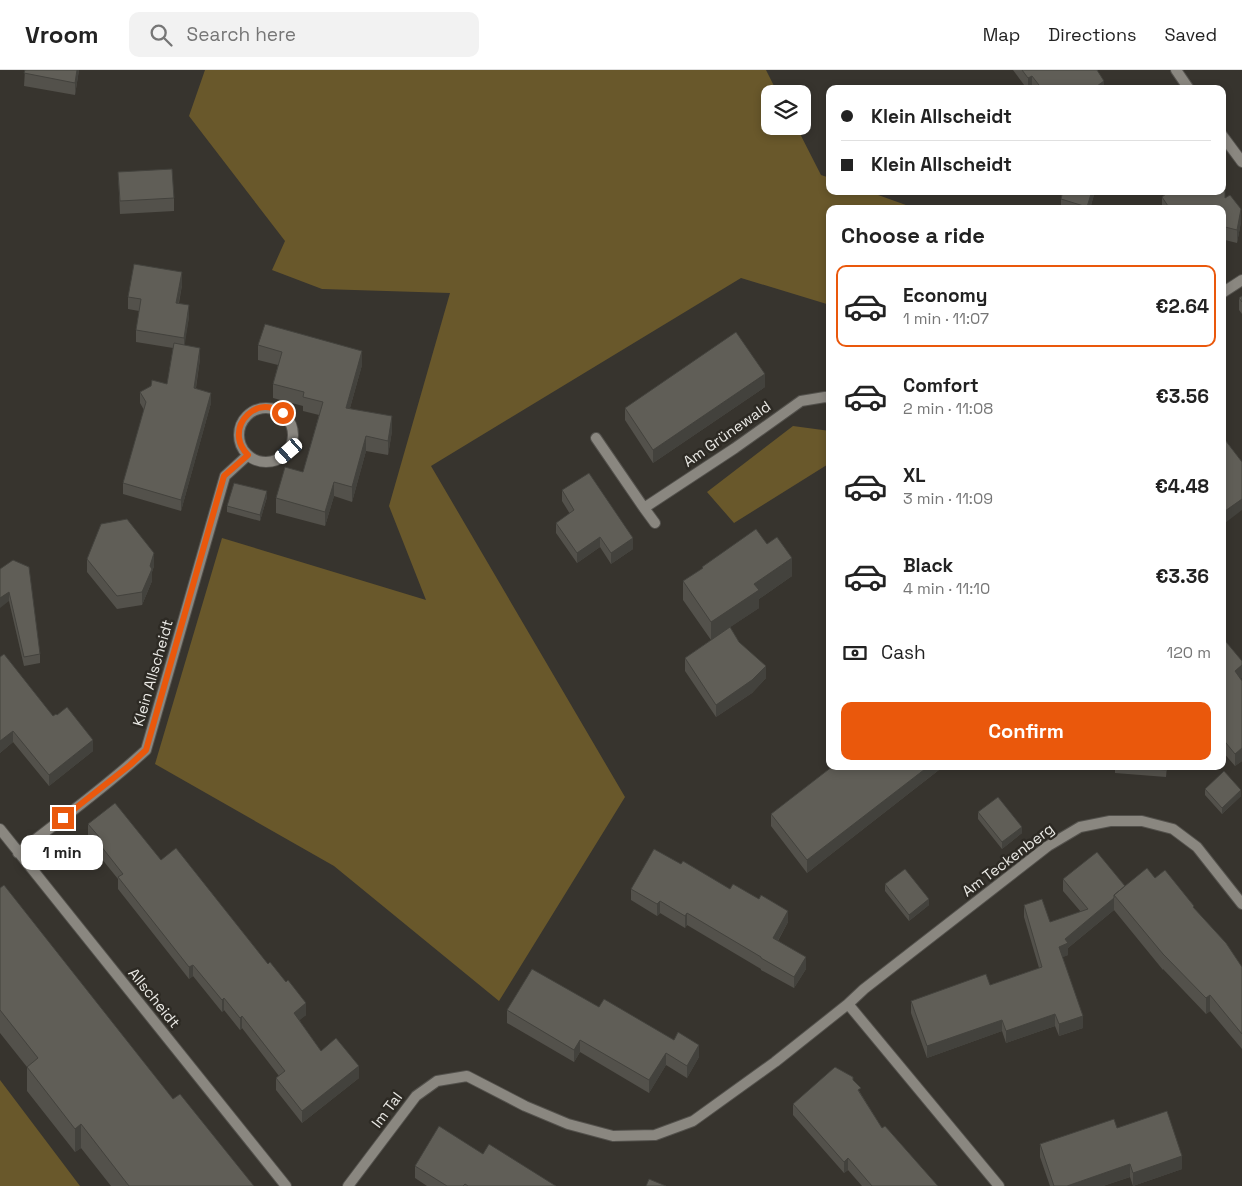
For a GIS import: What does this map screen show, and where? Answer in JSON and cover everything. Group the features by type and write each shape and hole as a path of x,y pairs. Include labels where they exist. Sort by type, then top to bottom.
{"street":[{"path":"1176,70 1186,85"},
{"path":"1226,140 1242,162"},
{"path":"1226,290 1242,280"},
{"name":"Am Grünewald","path":"644,508 735,448 801,401 826,397"},
{"path":"262,408 271,408 283,413 290,421 294,430 294,440 289,451 280,459 267,462 254,459 248,455 241,447 239,438 239,429 246,416 262,408"},
{"path":"596,438 655,524"},
{"name":"Klein Allscheidt","path":"18,852 146,750 224,476 248,455"},
{"name":"Am Teckenberg","path":"467,1076 525,1106 568,1124 613,1136 655,1135 693,1121 775,1062 864,989 1048,846 1080,827 1110,821 1142,821 1173,829 1196,847 1242,904"},
{"name":"Allscheidt","path":"0,828 286,1186"},
{"path":"848,1004 999,1186"},
{"name":"Im Tal","path":"348,1186 416,1096 437,1081 467,1076"}],"shaded area":[{"path":"205,70 766,70 774,85 761,85 761,135 801,135 821,175 826,177 826,195 878,195 906,205 826,205 826,304 741,278 431,466 625,797 499,1001 334,866 155,764 222,538 426,600 389,506 450,293 322,289 272,270 285,241 189,116"},
{"path":"793,426 826,430 826,466 734,523 707,492"},
{"path":"0,1080 80,1186 0,1186"}],"building":[{"path":"25,70 77,70 75,83 24,73"},
{"path":"1022,70 1097,70 1104,81 1098,85 1039,85 1032,76 1028,78"},
{"path":"172,169 174,198 120,201 118,172"},
{"path":"1062,195 1091,195 1088,205 1080,205 1061,199"},
{"path":"1165,195 1225,195 1225,198 1230,195 1241,209 1237,230 1226,227 1226,205 1167,205 1162,197"},
{"path":"134,264 182,272 176,303 189,305 184,338 136,330 141,299 128,297"},
{"path":"265,324 362,351 346,408 392,416 388,441 366,436 352,487 334,482 325,512 276,498 285,467 303,472 323,402 303,397 304,392 273,384 282,352 258,345"},
{"path":"736,332 765,374 653,450 625,408"},
{"path":"174,343 200,348 194,388 211,393 181,500 123,483 146,402 140,392 151,386 152,380 167,384"},
{"path":"1226,441 1242,462 1242,499 1226,510"},
{"path":"589,473 633,538 611,553 600,537 577,553 556,523 574,510 562,490"},
{"path":"234,483 267,491 260,515 227,506"},
{"path":"127,519 154,553 150,566 152,569 142,592 117,596 87,559 101,524"},
{"path":"756,529 767,544 777,537 792,558 754,584 759,590 711,622 683,581"},
{"path":"13,560 29,567 40,654 24,657 9,592 0,598 0,569"},
{"path":"730,627 739,642 766,666 752,680 716,705 685,658"},
{"path":"1226,642 1242,661 1242,665 1235,671 1242,681 1242,748 1235,754 1226,743"},
{"path":"4,654 53,716 67,707 93,740 49,775 13,731 0,741 0,657"},
{"path":"828,770 924,770 807,860 771,814"},
{"path":"1224,771 1241,790 1222,808 1205,789"},
{"path":"998,797 1022,827 1002,842 978,812"},
{"path":"115,803 161,860 176,848 268,964 270,962 286,982 288,980 306,1003 294,1013 321,1051 336,1038 359,1066 302,1111 276,1078 285,1071 242,1016 240,1018 224,998 222,1000 193,965 189,967 118,877 123,874 97,841 100,838 88,824"},
{"path":"654,849 681,864 683,861 730,889 733,884 759,899 761,895 788,911 773,938 806,957 794,977 687,913 685,916 660,901 657,904 631,889"},
{"path":"1097,852 1125,886 1114,895 1114,898 1065,939 1068,943 1059,947 1083,1016 1059,1024 1055,1014 1006,1031 1002,1020 927,1046 911,1001 986,974 990,985 1042,967 1024,905 1042,899 1050,922 1088,909 1063,879"},
{"path":"1147,868 1155,878 1165,870 1193,907 1226,943 1242,967 1242,1034 1210,995 1206,998 1163,954 1114,895"},
{"path":"905,869 929,899 909,915 885,884"},
{"path":"4,885 173,1099 180,1094 254,1186 129,1186 81,1124 75,1129 27,1067 38,1058 0,1010 0,888"},
{"path":"532,969 599,1007 604,999 674,1040 678,1032 699,1045 687,1066 666,1053 649,1080 580,1040 574,1050 507,1010"},
{"path":"835,1067 853,1077 853,1080 861,1088 858,1090 882,1128 885,1126 938,1186 872,1186 848,1158 844,1162 793,1104"},
{"path":"1167,1111 1182,1156 1133,1173 1130,1164 1067,1186 1054,1186 1040,1144 1114,1119 1117,1128"},
{"path":"439,1126 483,1154 489,1144 556,1186 468,1186 465,1184 463,1186 447,1186 415,1166"},
{"path":"649,1179 666,1186 646,1186"}],"route":[{"path":"63,818 146,750 224,476 248,455 241,447 239,429 246,416 253,411 271,408 283,413"}]}
